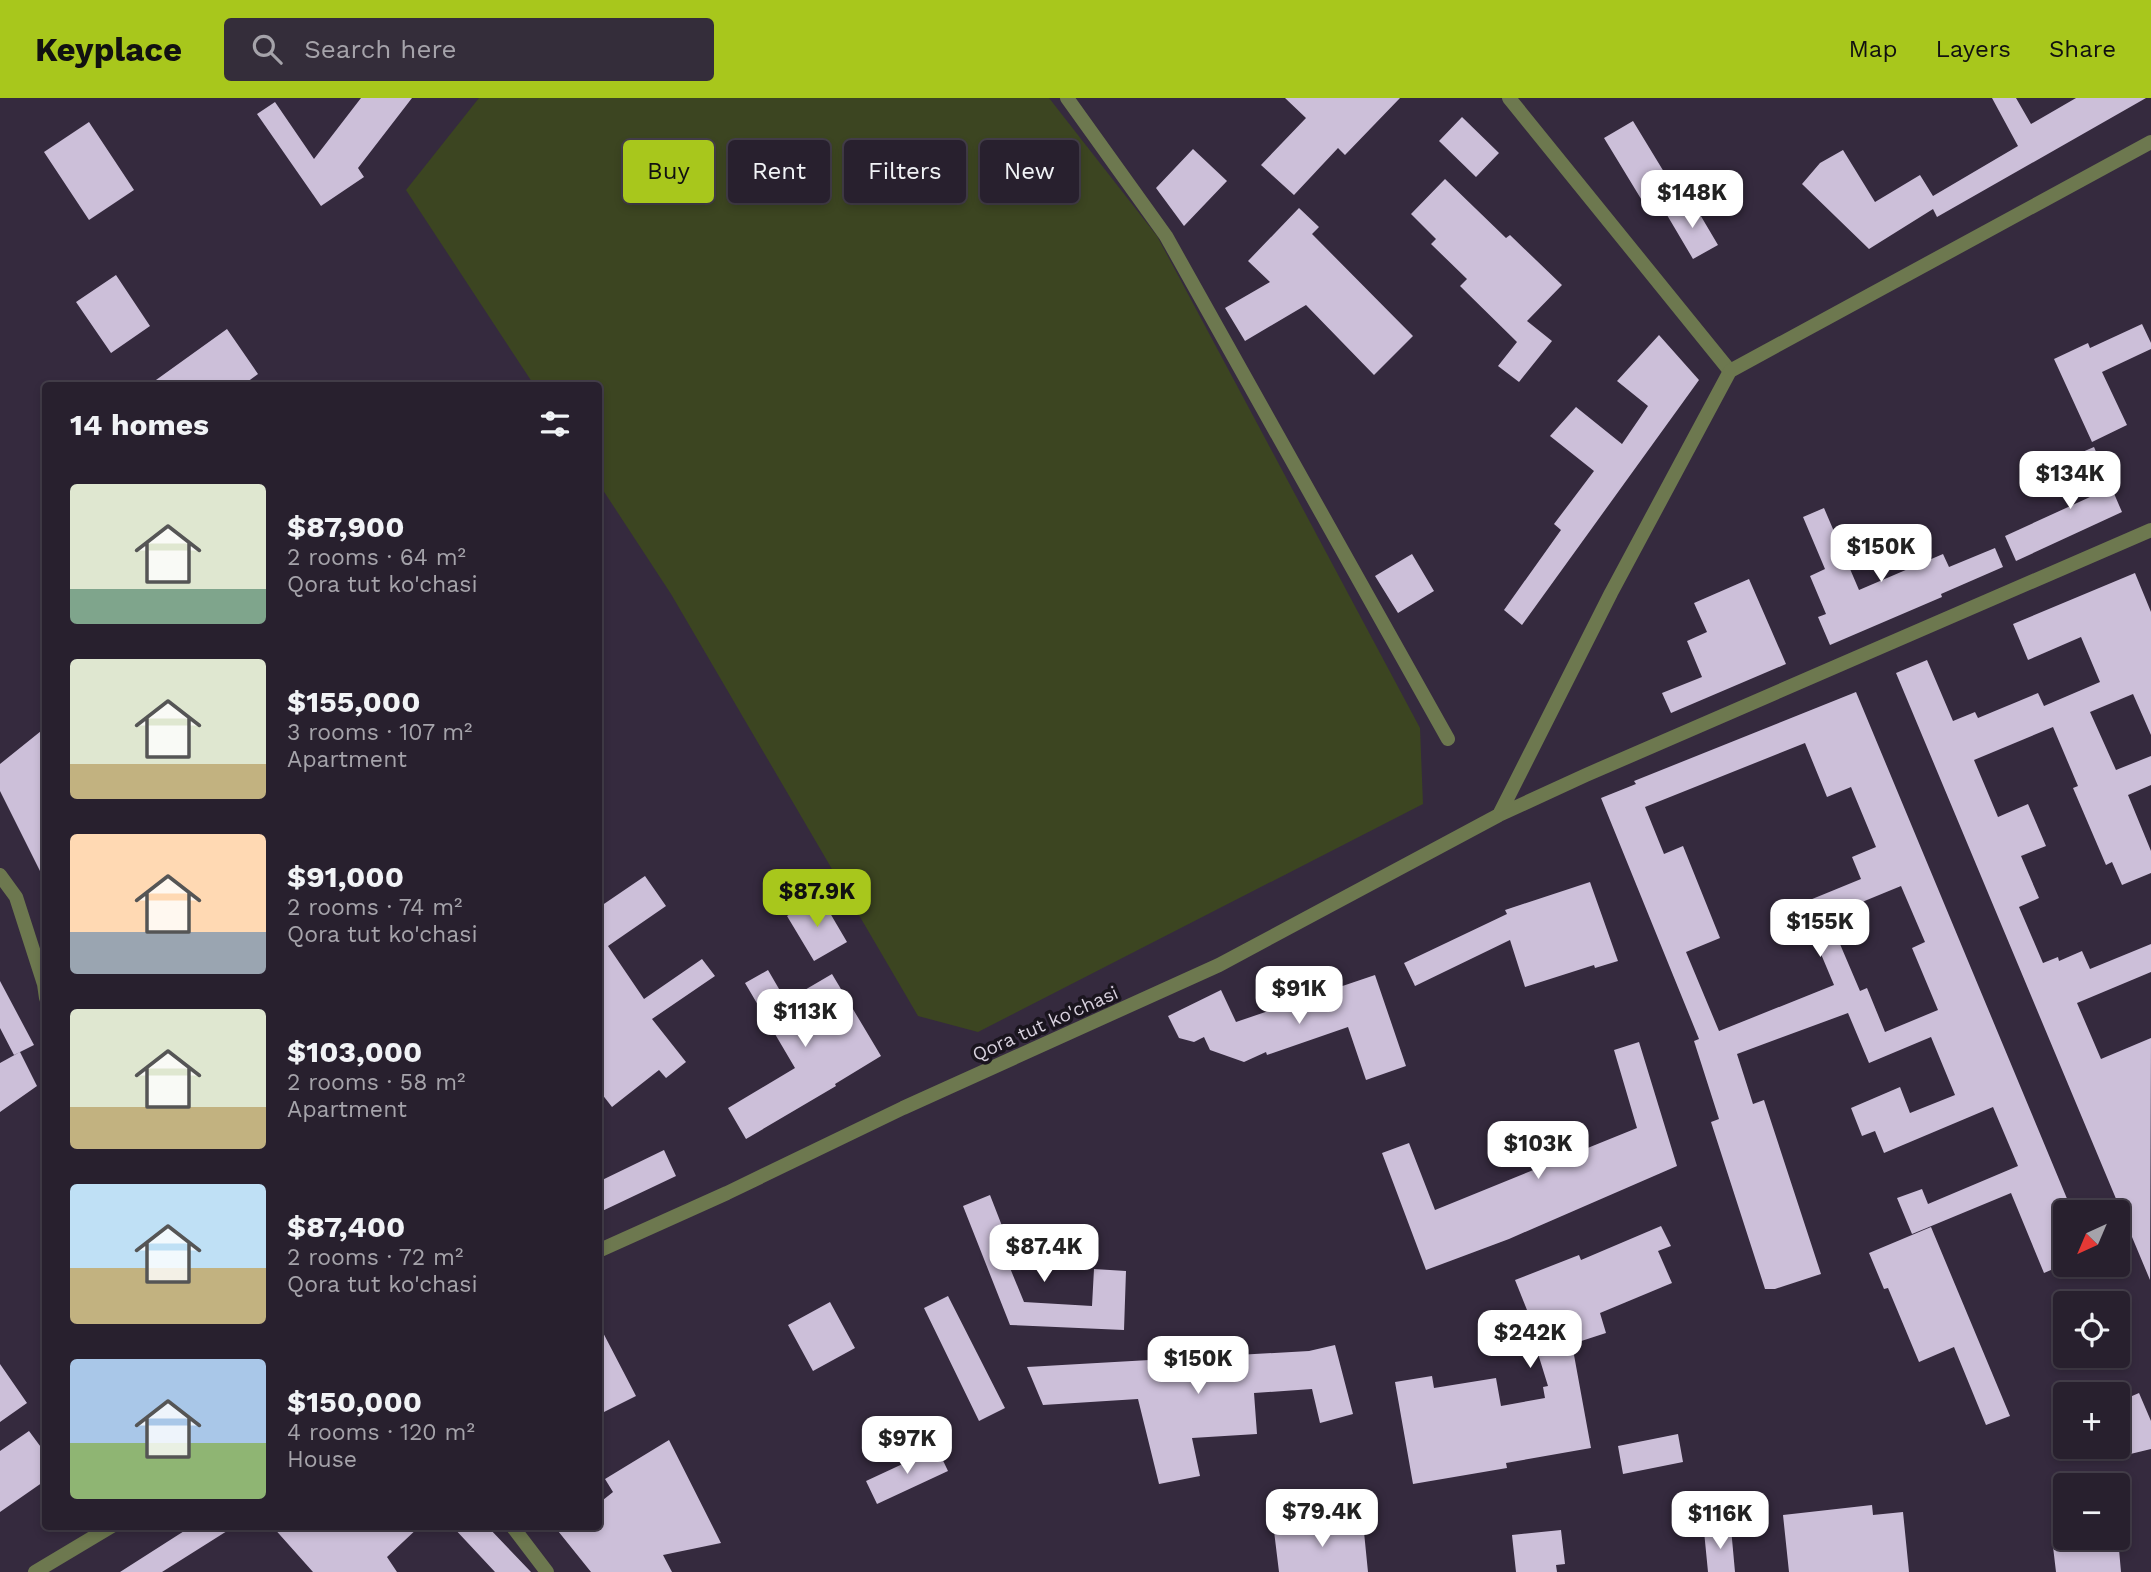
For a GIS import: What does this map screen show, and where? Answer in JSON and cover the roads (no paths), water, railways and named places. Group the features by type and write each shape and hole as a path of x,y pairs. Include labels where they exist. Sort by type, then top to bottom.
{"street":[{"path":"1067,98 1166,236 1448,739"},
{"path":"1510,98 1730,371"},
{"path":"1499,815 1611,593 1730,371 2151,142"},
{"name":"Qora tut ko'chasi","path":"602,1249 727,1194 902,1108 1219,965 1499,815 2151,530"},
{"path":"0,875 16,897 42,978"},
{"path":"35,1572 105,1530"},
{"path":"515,1530 547,1572"}]}
